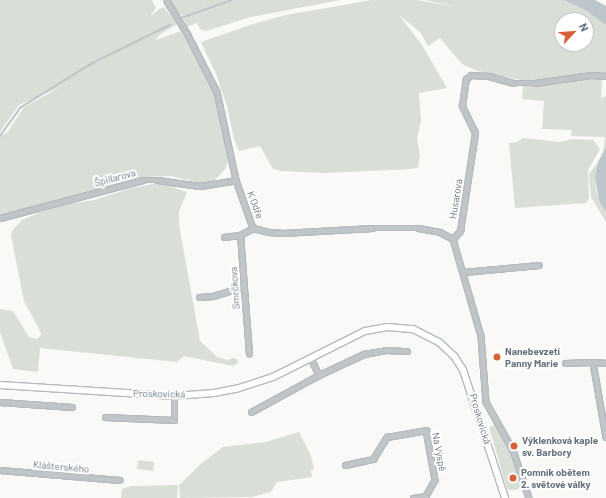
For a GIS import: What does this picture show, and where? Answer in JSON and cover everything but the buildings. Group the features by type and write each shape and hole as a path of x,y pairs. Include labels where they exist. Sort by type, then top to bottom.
{"street":[{"name":"K Odře","path":"167,1 188,35 216,92 236,180 253,228 282,233 372,228 418,228 440,232 453,239"},
{"name":"Husarova","path":"453,239 460,232 475,133 462,106 466,80 471,75 488,76 513,83 535,83 591,75 606,76"},
{"name":"Špillarova","path":"0,218 143,180 157,180 200,186 236,180"},
{"path":"224,237 240,235 253,228"},
{"name":"Smrčkova","path":"240,235 249,354"},
{"path":"453,239 464,272 481,336 486,402 513,450 529,498"},
{"path":"464,272 539,265"},
{"path":"199,297 213,296 243,287"},
{"name":"Proskovická","path":"0,385 174,396 214,393 239,388 273,377 357,334 377,328 399,327 413,330 440,343 454,356 467,379 505,498"},
{"path":"251,412 319,375 364,354 386,350 407,351"},
{"path":"311,358 319,375"},
{"path":"593,362 606,437"},
{"path":"565,363 606,363"},
{"path":"105,417 174,420 174,396"},
{"path":"0,402 72,407"},
{"name":"Na Výspě","path":"345,465 373,459 387,437 426,430 435,480 426,497"},
{"name":"Klášterského","path":"0,470 120,480"},
{"path":"413,498 426,497"}],"shaded area":[{"path":"0,0 152,0 156,8 150,17 159,9 164,7 177,24 158,36 156,40 181,31 215,94 228,160 226,168 214,181 200,183 171,176 143,177 0,216 0,136 7,133 24,107 58,88 19,105 0,132"},
{"path":"168,0 340,0 251,17 206,31 200,29 197,23 187,27 182,14 179,15"},
{"path":"372,0 416,0 457,7 424,0 564,0 588,12 554,12 554,52 594,52 594,16 606,25 606,76 577,74 546,80 526,81 478,71 462,64 440,38 428,46 420,32 399,15 422,45 447,88 419,93 421,120 417,139 420,156 418,167 412,169 325,173 281,171 273,169 260,146 239,151 234,139 227,106 216,74 201,42 256,23 286,15"},
{"path":"564,0 595,0 606,6 606,25 594,16 594,12 588,12"},
{"path":"578,78 602,79 601,98 606,96 606,147 603,153 605,137 571,136 572,130 542,129 544,101 522,99 523,85 536,86"},
{"path":"523,138 560,142 572,139 593,140 600,149 588,170 589,199 586,203 515,208 509,143 517,142"},
{"path":"606,147 606,212 599,201 595,178 598,162"},
{"path":"598,162 595,178 596,190 599,201 606,212 606,222 591,197 589,174"},
{"path":"153,184 166,185 187,192 179,211 179,225 200,341 217,357 227,360 233,358 237,359 238,363 233,366 184,356 177,362 40,348 38,372 13,369 0,332 0,309 13,311 29,337 37,339 41,335 24,301 11,236 12,231 22,220 41,212 69,204 94,200 132,188"},
{"path":"495,425 512,453 523,487 516,490 508,490 504,479 489,427"},
{"path":"299,432 311,456 314,469 311,470 312,477 277,482 271,492 252,497 180,498 179,485 203,462 223,447 266,442"},
{"path":"138,460 154,462 153,471 137,469"},
{"path":"178,485 177,498 121,498 122,489 131,486"}],"waterway":[{"path":"181,18 232,0"},
{"path":"0,136 20,108 91,64 170,25"}],"place":[{"name":"Nanebevzetí Panny Marie","path":"497,357"},
{"name":"Výklenková kaple sv. Barbory","path":"514,446"},
{"name":"Pomník obětem 2. světové války","path":"513,478"}]}
